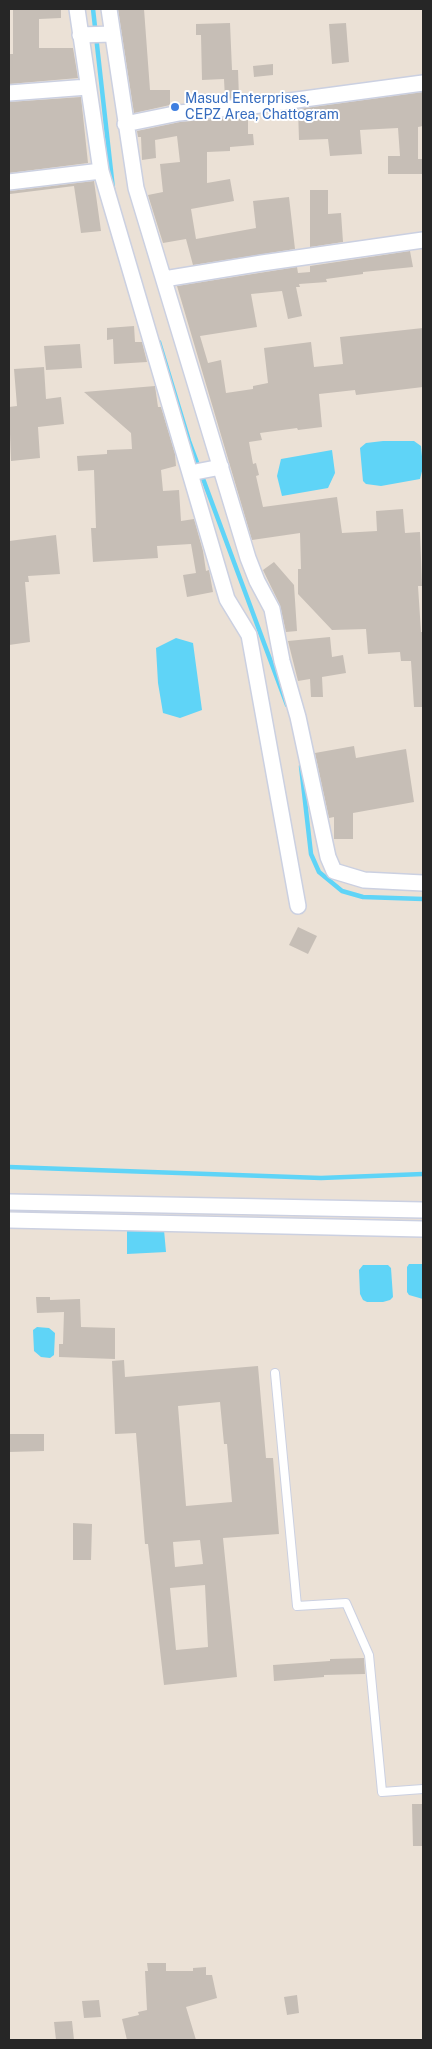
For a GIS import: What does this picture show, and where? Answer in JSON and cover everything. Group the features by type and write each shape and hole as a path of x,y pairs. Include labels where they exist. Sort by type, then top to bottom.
{"street":[{"path":"77,9 101,171 227,600 248,635 298,906"},
{"path":"109,9 136,188 248,558 272,609 282,661 298,717 328,857 334,871 364,880 423,883"},
{"path":"80,35 112,34"},
{"path":"125,124 179,113 252,106 423,83"},
{"path":"9,93 88,87"},
{"path":"9,182 101,171"},
{"path":"164,279 262,262 423,240"},
{"path":"190,473 221,467"},
{"path":"9,1202 423,1210"},
{"path":"9,1220 423,1230"}],"lane":[{"path":"275,1373 297,1606 346,1603 369,1655 382,1792 423,1789"}],"water":[{"path":"414,441 421,446 423,467 420,479 381,486 366,484 363,481 360,448 366,443"},
{"path":"332,450 335,473 328,488 282,496 277,476 281,459"},
{"path":"176,638 193,643 202,710 180,718 163,713 158,683 156,648"},
{"path":"164,1230 166,1252 127,1254 127,1231"},
{"path":"409,1264 423,1264 423,1299 409,1295 407,1292 407,1267"},
{"path":"363,1265 388,1265 391,1268 393,1297 390,1300 367,1302 363,1300 360,1294 359,1270"},
{"path":"37,1327 49,1328 55,1333 54,1355 50,1358 41,1357 34,1351 33,1330"}],"building":[{"path":"13,9 61,9 61,18 39,19 39,48 73,48 78,78 9,84 9,54 13,54"},
{"path":"118,9 144,9 150,90 170,90 170,105 134,113"},
{"path":"230,23 232,70 238,70 239,98 225,99 224,79 202,80 201,35 196,35 196,24"},
{"path":"346,23 349,62 332,64 329,24"},
{"path":"273,64 273,75 254,77 253,66"},
{"path":"423,92 423,126 418,127 418,159 423,159 423,174 388,174 388,156 400,156 398,128 360,130 362,154 330,156 328,139 299,140 298,109"},
{"path":"81,97 88,163 9,173 9,102"},
{"path":"248,116 248,134 253,134 254,145 230,147 230,151 207,152 207,183 230,179 234,201 191,209 196,239 256,228 253,201 289,197 295,249 193,265 186,239 163,243 148,195 163,192 160,164 180,162 177,136 155,140 156,158 142,160 141,137 138,137 137,131 180,122"},
{"path":"94,181 101,231 81,233 74,186 10,194 10,191"},
{"path":"310,190 328,190 328,214 341,213 343,242 310,247"},
{"path":"410,251 413,267 363,272 363,274 326,279 327,282 299,284 300,287 296,287 302,316 288,319 282,291 251,294 257,327 200,336 208,363 221,360 226,393 253,389 253,386 268,383 264,348 311,342 314,367 343,364 340,337 423,328 423,387 356,395 355,390 319,394 322,427 260,433 262,440 249,442 253,464 256,463 259,475 256,476 263,507 337,497 342,533 377,531 376,511 403,509 405,533 420,532 422,586 418,586 421,632 423,632 423,707 414,707 411,661 401,661 400,652 368,654 366,629 332,630 298,594 298,569 301,569 300,533 252,540 177,286 297,267 298,273 310,272 310,266"},
{"path":"134,326 135,342 142,342 147,362 114,364 113,339 107,340 107,328"},
{"path":"80,344 82,368 46,370 44,346"},
{"path":"44,367 46,399 61,397 64,424 38,427 40,458 11,461 9,407 17,406 14,369"},
{"path":"155,386 158,407 161,407 175,454 176,466 161,470 163,491 179,490 181,521 194,519 203,551 206,571 209,570 213,592 187,597 183,575 196,573 191,544 157,546 158,558 93,562 91,528 96,528 94,470 78,471 77,456 107,454 107,450 132,449 131,433 84,392"},
{"path":"56,535 60,574 28,576 29,582 25,582 30,642 9,645 9,541"},
{"path":"274,562 294,585 297,631 286,632 280,605 263,570"},
{"path":"330,637 332,657 343,655 346,673 322,677 323,697 311,697 310,679 298,681 288,641"},
{"path":"354,746 356,758 406,749 414,802 353,813 353,839 334,839 334,817 329,818 315,753"},
{"path":"298,927 317,936 308,954 289,945"},
{"path":"36,1297 50,1297 50,1300 80,1299 81,1327 115,1328 115,1359 59,1357 59,1344 63,1344 64,1312 37,1313"},
{"path":"124,1360 125,1377 258,1366 266,1458 273,1458 279,1534 223,1538 237,1677 164,1685 148,1544 145,1544 136,1433 115,1434 112,1361","holes":["220,1402 224,1444 227,1444 232,1502 186,1506 178,1406","200,1540 203,1564 175,1567 173,1542","205,1585 208,1647 176,1650 170,1588"]},
{"path":"9,1434 44,1434 44,1451 9,1452"},
{"path":"73,1523 92,1524 91,1560 73,1560"},
{"path":"364,1658 365,1674 324,1675 324,1677 274,1681 273,1665 330,1661 330,1659"},
{"path":"412,1804 423,1804 423,1846 413,1846"},
{"path":"147,1963 166,1963 166,1971 193,1971 193,1968 206,1967 206,1975 212,1975 217,1998 186,2007 196,2040 127,2040 122,2019 139,2015 138,2012 147,2010 145,1971 148,1971"},
{"path":"297,1995 299,2013 287,2015 284,1997"},
{"path":"99,2000 101,2017 84,2018 82,2001"},
{"path":"72,2021 74,2040 56,2040 54,2022"}],"waterway":[{"path":"93,9 113,189"},
{"path":"159,342 189,441 287,705"},
{"path":"301,766 311,854 319,872 342,891 363,897 423,899"},
{"path":"9,1167 321,1178 423,1174"}],"place":[{"name":"Masud Enterprises, CEPZ Area, Chattogram","path":"175,107"}]}
